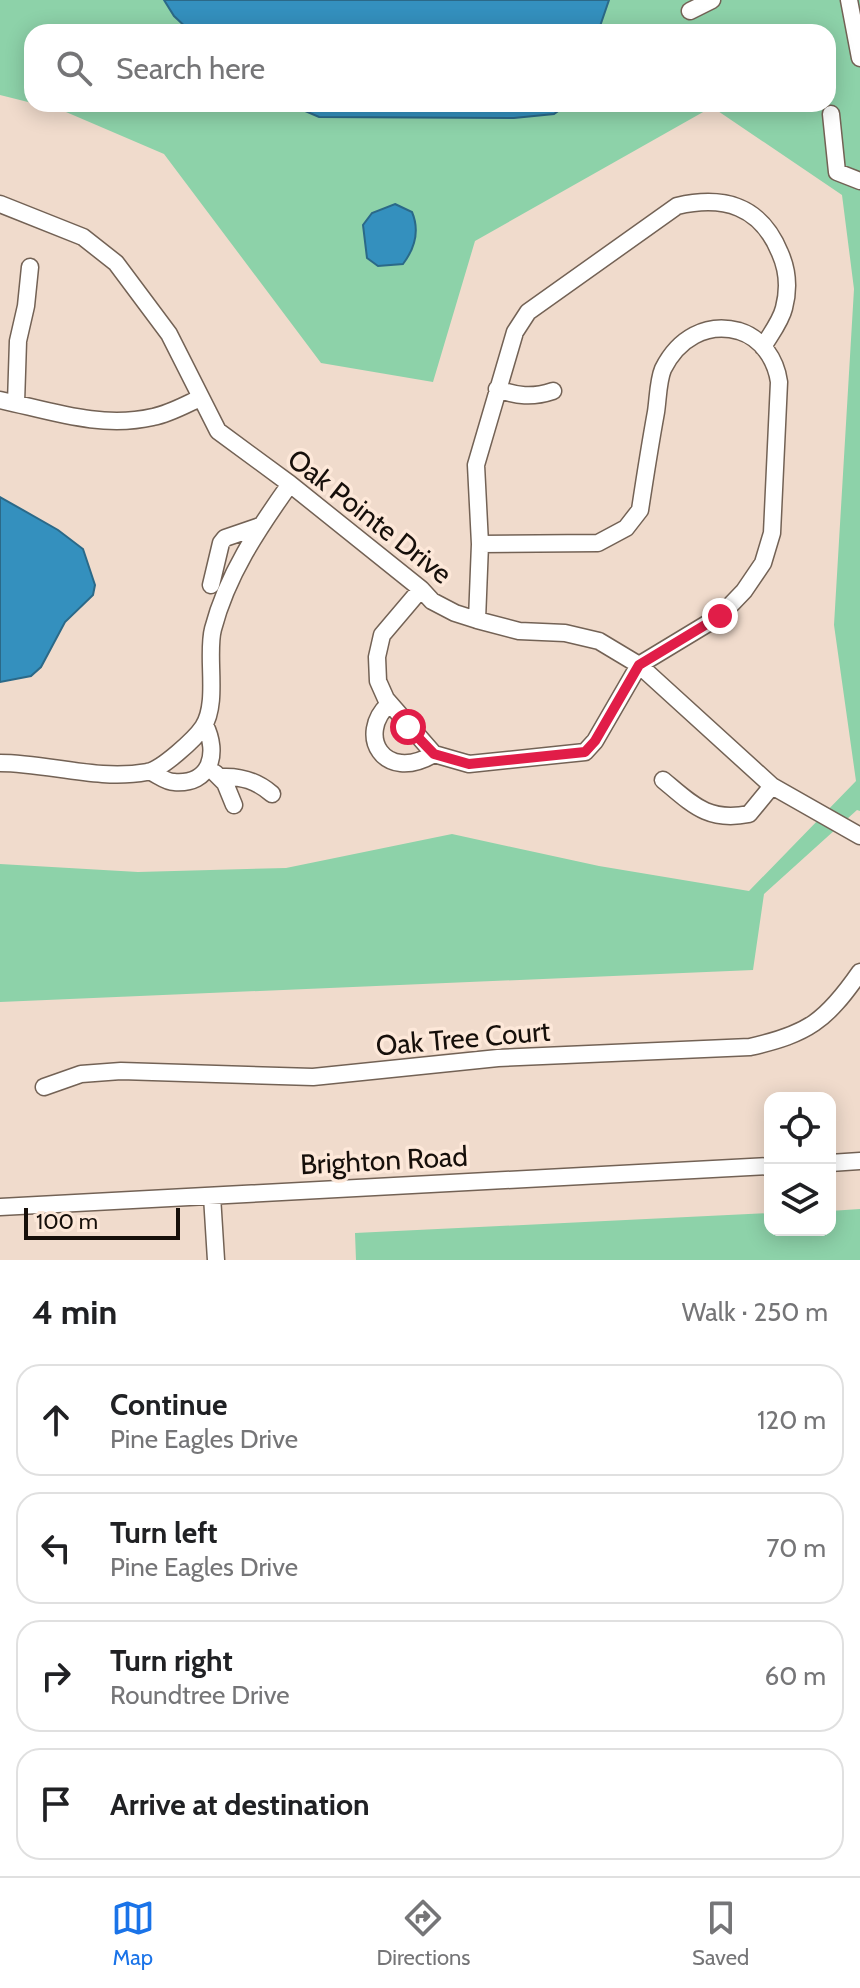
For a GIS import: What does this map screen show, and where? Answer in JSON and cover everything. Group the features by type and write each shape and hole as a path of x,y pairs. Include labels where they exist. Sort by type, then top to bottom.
{"street":[{"path":"690,11 712,0"},
{"path":"849,0 860,58"},
{"path":"831,114 837,172 860,181"},
{"path":"477,620 480,544 476,465 515,332 528,312 677,206 701,200 734,205 753,214 774,237 785,263 788,283 784,311 763,347"},
{"name":"Oak Pointe Drive","path":"0,204 83,237 116,263 169,334 218,431 290,484 432,601 455,613 519,631 565,633 599,641 639,665 772,786 860,836"},
{"path":"30,267 8,402 90,421 119,422 155,417 200,398"},
{"path":"421,589 382,635 377,657 378,681 389,704 434,754 469,764 585,752 595,741 639,665 720,616 744,591 763,563 772,533 779,382 774,361 763,347 744,333 723,328 701,331 680,344 662,371 640,510 626,528 598,543 480,544"},
{"path":"497,389 517,396 535,396 553,391"},
{"path":"0,763 116,775 151,772 171,782 189,781 202,774 212,759 212,740 205,725 211,683 212,633 241,558 290,484"},
{"path":"211,585 221,543 225,538 260,526"},
{"path":"389,704 378,714 375,723 379,748 385,758 401,765 414,764 434,754"},
{"path":"151,772 205,725"},
{"path":"207,768 222,777 259,783 272,794"},
{"path":"222,777 234,805"},
{"path":"663,780 700,810 729,817 749,814 772,786"},
{"name":"Oak Tree Court","path":"44,1087 81,1074 121,1071 313,1077 498,1058 750,1047 784,1040 811,1027 836,1007 860,972"},
{"path":"836,1163 860,1161"},
{"name":"Brighton Road","path":"0,1207 764,1166"},
{"path":"212,1196 216,1260"}],"green space":[{"path":"0,0 164,0 182,24 24,24 24,101 0,95"},
{"path":"609,0 860,0 860,811 857,810 764,894 753,970 0,1002 0,864 138,872 286,868 452,834 599,866 749,891 856,781 834,625 854,289 842,195 719,112 836,112 836,24 601,24"},
{"path":"66,112 307,112 319,117 514,118 554,114 703,112 475,241 433,382 321,363 164,154"},
{"path":"860,1209 860,1260 356,1260 355,1233 764,1213 764,1236 836,1236 836,1211"}],"water":[{"path":"164,0 609,0 601,24 182,24"},
{"path":"307,112 557,112 514,118 319,117"},
{"path":"395,204 412,212 416,226 415,239 403,264 378,266 367,258 363,225 372,213"},
{"path":"0,497 58,530 83,549 95,585 93,595 65,622 41,667 31,676 0,682"}],"route":[{"path":"408,727 434,754 469,764 585,752 595,741 639,665 720,616"}]}
